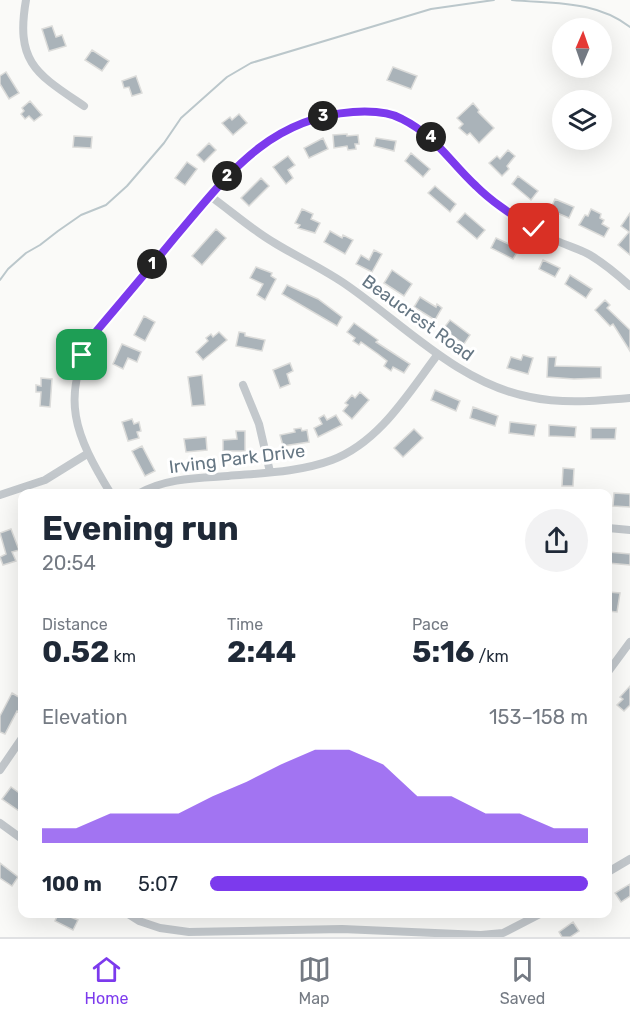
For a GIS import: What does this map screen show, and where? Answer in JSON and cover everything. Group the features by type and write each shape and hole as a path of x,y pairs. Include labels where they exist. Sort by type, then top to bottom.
{"street":[{"path":"26,0 22,34 29,60 45,80 84,106"},
{"path":"108,489 87,454 75,410 73,392 82,355 94,334 229,174 258,148 297,124 324,115 359,112 390,114 408,122 430,136 475,186 491,199 534,229 588,254 630,286"},
{"name":"Beaucrest Road","path":"210,196 270,241 352,289 438,354 479,380 529,397 567,401 630,398"},
{"name":"Irving Park Drive","path":"147,489 178,480 270,472 333,460 372,435 389,418 438,354"},
{"path":"243,385 259,424 270,472"},
{"path":"0,495 45,480 87,454"},
{"path":"612,528 630,530"},
{"path":"612,667 630,642"},
{"path":"0,770 18,744"},
{"path":"0,823 18,836"},
{"path":"612,870 630,859"},
{"path":"134,918 160,928 189,932 342,929 477,936 503,933 532,918"}],"building":[{"path":"52,26 56,37 62,35 66,46 49,51 42,29"},
{"path":"92,50 109,61 102,71 85,60"},
{"path":"393,67 417,76 411,89 387,80"},
{"path":"6,72 19,93 9,99 0,84 0,76"},
{"path":"136,76 142,93 132,96 129,87 124,88 122,81"},
{"path":"30,101 42,115 34,121 29,116 25,119 21,114 24,111 22,108"},
{"path":"473,103 479,110 478,112 494,128 479,143 470,133 467,135 459,128 463,124 457,118"},
{"path":"239,114 247,123 233,135 222,123 230,117 232,120"},
{"path":"347,134 347,136 358,135 359,144 355,144 356,149 348,150 347,146 334,148 333,135"},
{"path":"74,136 92,137 91,148 73,147"},
{"path":"323,138 328,149 309,158 304,148"},
{"path":"376,138 396,141 394,151 374,146"},
{"path":"209,143 216,150 204,162 197,155"},
{"path":"508,150 515,156 507,166 509,169 502,176 489,163 497,156 500,159"},
{"path":"411,153 430,169 423,177 405,161"},
{"path":"288,156 295,165 288,170 293,178 286,184 273,167"},
{"path":"187,162 197,169 185,185 175,178"},
{"path":"518,176 538,191 531,200 512,184"},
{"path":"261,178 269,186 249,206 241,198"},
{"path":"435,186 456,204 450,212 428,193"},
{"path":"555,199 574,207 569,218 550,210"},
{"path":"302,209 313,214 311,219 320,223 315,233 298,228 300,225 295,223"},
{"path":"591,209 601,214 600,218 604,220 602,224 609,228 604,237 579,225"},
{"path":"465,213 485,230 477,239 457,222"},
{"path":"630,213 630,255 618,245 629,232 621,226"},
{"path":"216,229 226,238 202,265 192,256"},
{"path":"330,231 342,238 343,235 353,240 345,254 324,242"},
{"path":"496,238 519,249 513,259 491,248"},
{"path":"374,250 382,254 372,272 356,264 361,255 369,260"},
{"path":"543,260 560,268 555,277 539,269"},
{"path":"256,267 272,273 271,276 276,279 265,300 257,295 263,284 250,278"},
{"path":"392,270 412,284 404,296 384,283"},
{"path":"570,275 592,289 586,298 565,284"},
{"path":"287,285 318,299 342,317 337,326 282,294"},
{"path":"420,297 442,308 435,320 414,307"},
{"path":"605,300 610,305 607,308 630,330 630,351 613,324 610,326 595,310"},
{"path":"144,316 155,322 145,341 134,335"},
{"path":"450,320 470,335 464,344 443,329"},
{"path":"354,323 378,340 376,342 410,364 404,373 393,367 391,371 384,366 387,361 361,342 359,345 353,341 355,338 347,332"},
{"path":"219,332 227,340 203,360 196,352 208,341 206,338 211,334 213,337"},
{"path":"239,332 245,333 245,336 265,340 262,351 236,346"},
{"path":"122,344 141,352 137,362 128,358 123,369 113,364"},
{"path":"523,355 533,358 528,374 507,368 511,357 521,360"},
{"path":"548,357 556,357 555,366 601,367 601,378 547,377"},
{"path":"290,363 293,371 287,374 290,384 280,388 273,370"},
{"path":"202,375 205,405 192,406 188,377"},
{"path":"41,378 52,379 50,407 40,406 41,392 36,392 36,385 41,386"},
{"path":"435,390 460,401 456,411 431,400"},
{"path":"360,392 369,400 352,419 343,411 348,405 345,403 352,395 355,398"},
{"path":"473,407 498,416 495,426 470,418"},
{"path":"324,415 327,420 336,415 342,425 318,437 314,428 322,424 319,418"},
{"path":"132,419 134,424 139,422 141,431 137,432 139,438 128,441 122,422"},
{"path":"510,422 536,425 534,436 509,433"},
{"path":"549,425 576,427 575,437 549,436"},
{"path":"301,428 302,431 307,430 309,442 283,446 280,435 295,432 294,429"},
{"path":"591,428 616,428 615,439 591,439"},
{"path":"414,429 423,438 403,457 394,448"},
{"path":"236,431 245,431 245,451 223,451 223,440 237,439"},
{"path":"206,437 207,450 186,452 184,439"},
{"path":"142,446 155,471 145,476 132,451"},
{"path":"563,468 574,469 573,486 562,486"},
{"path":"614,493 630,494 630,507 613,506"},
{"path":"11,529 18,547 18,550 12,552 16,561 3,565 0,557 6,554 0,533"},
{"path":"612,552 630,554 630,565 612,563"},
{"path":"612,592 620,593 617,612 612,611"},
{"path":"630,686 630,705 624,711 617,705 623,699 620,697"},
{"path":"12,693 18,697 18,712 5,734 0,732 0,716"},
{"path":"11,787 18,792 18,810 2,799"},
{"path":"0,863 18,877 12,886 0,878"},
{"path":"630,884 630,896 621,902 615,893"},
{"path":"56,918 78,920 73,930 55,921"},
{"path":"573,922 579,931 570,937 562,937 559,932"}],"waterway":[{"path":"0,280 8,269 26,253 81,215 106,205 127,186 164,143 181,118 227,77 251,63 431,9 494,0"},
{"path":"512,0 558,3 588,8 617,18 630,27"}],"route":[{"path":"82,355 94,334 239,164 258,148 297,124 324,115 380,112 416,126 440,146 475,186 534,229"}]}
